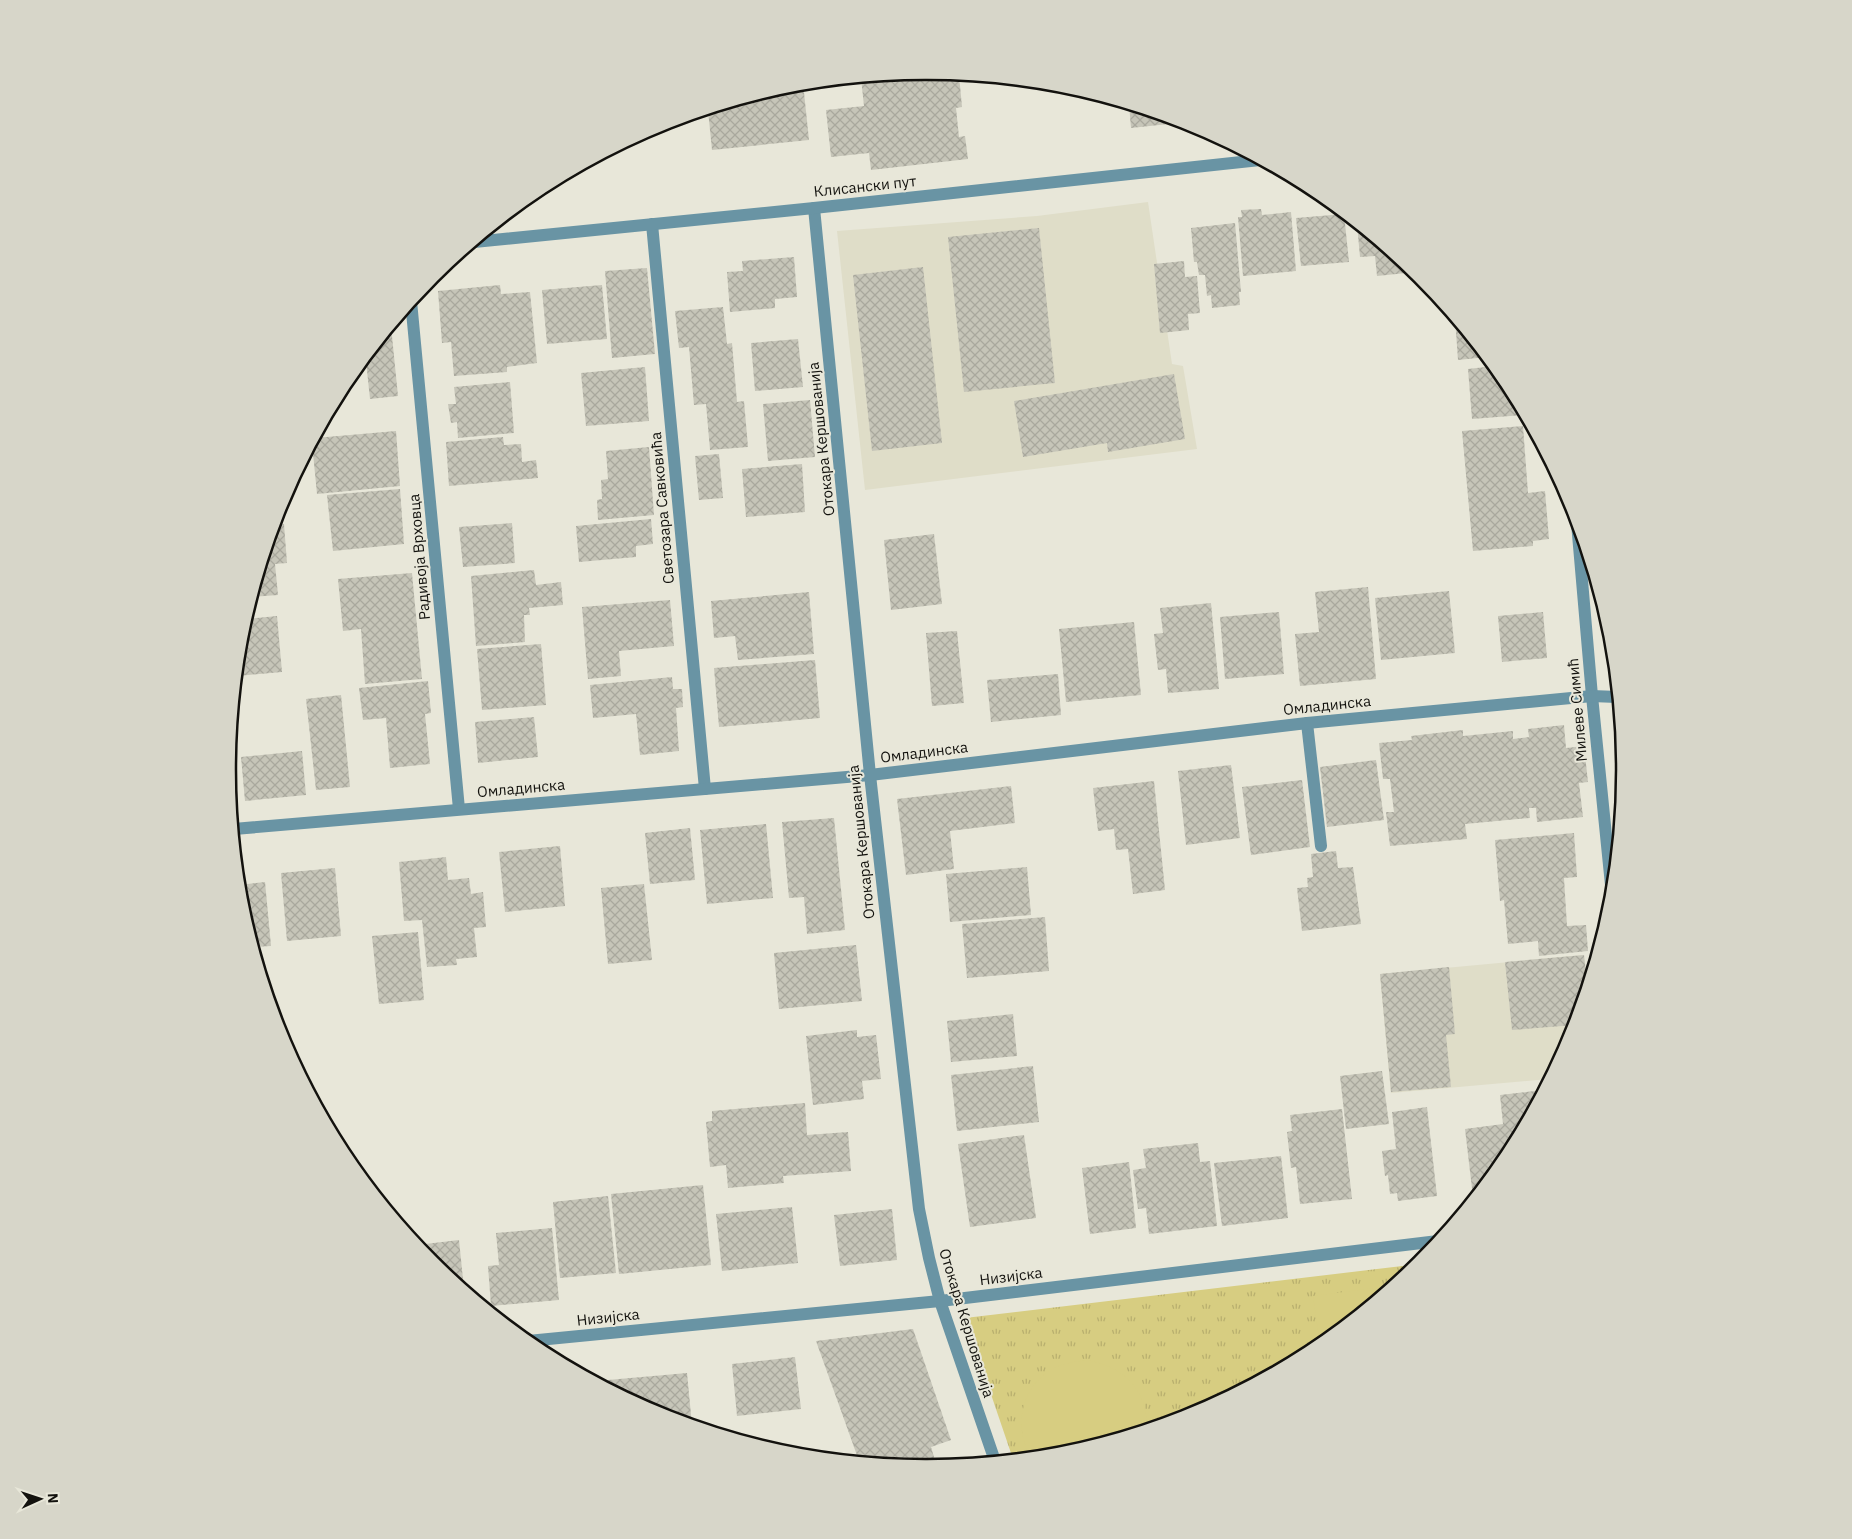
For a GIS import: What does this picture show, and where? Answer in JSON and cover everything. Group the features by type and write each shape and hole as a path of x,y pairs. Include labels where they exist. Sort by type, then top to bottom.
{"street":[{"name":"Клисански пут","path":"483,241 1250,161"},
{"name":"Отокара Кершованија","path":"814,208 870,774 919,1209 928,1258 940,1300 993,1456"},
{"name":"Светозара Савковића","path":"652,224 705,789"},
{"name":"Радивоја Врховца","path":"412,311 459,809"},
{"name":"Милеве Симић","path":"1579,549 1609,865"},
{"name":"Омладинска","path":"239,829 870,774 1307,723 1592,696 1612,697"},
{"path":"1307,723 1321,846"},
{"name":"Низијска","path":"540,1341 940,1300 1426,1243"}],"shaded area":[{"path":"1148,202 1172,364 1183,366 1197,449 865,490 837,231 1037,216"},
{"path":"1584,955 1586,970 1563,1033 1541,1080 1391,1093 1380,974"}],"green space":[{"path":"1405,1266 1346,1317 1271,1367 1231,1388 1190,1407 1104,1436 1061,1446 1016,1453 1011,1454 965,1318"},
{"path":"1382,1287 1346,1317 1319,1336 1313,1296"},
{"path":"1086,1360 1099,1363 1122,1374 1138,1391 1143,1402 1147,1422 1104,1436 1028,1451 1022,1434 1023,1409 1027,1397 1041,1377 1052,1369 1064,1364"}],"building":[{"path":"881,81 960,81 962,107 956,108 959,137 965,136 968,159 871,170 869,153 831,157 826,110 864,106 862,83"},
{"path":"804,91 809,140 712,150 709,116 748,103"},
{"path":"1130,111 1168,124 1131,128"},
{"path":"1261,209 1262,215 1291,212 1296,271 1243,276 1238,217 1242,217 1241,210"},
{"path":"1336,215 1345,221 1349,262 1301,266 1296,218"},
{"path":"1235,223 1241,292 1239,292 1240,305 1212,308 1211,295 1207,296 1205,275 1199,275 1197,262 1194,262 1191,228"},
{"path":"1039,228 1055,383 964,392 948,237"},
{"path":"1358,232 1405,273 1377,276 1375,256 1360,257"},
{"path":"794,257 797,297 775,299 775,308 730,312 727,272 743,271 742,261"},
{"path":"1184,261 1185,277 1197,276 1200,313 1188,314 1189,330 1160,333 1154,264"},
{"path":"923,267 942,443 872,451 853,275"},
{"path":"647,268 655,354 612,358 605,271"},
{"path":"500,285 501,294 530,292 537,363 507,367 507,372 454,376 451,342 442,343 438,291"},
{"path":"602,285 607,339 547,344 542,290"},
{"path":"723,307 727,344 732,343 737,402 744,401 748,447 710,450 706,404 694,405 689,347 679,348 675,311"},
{"path":"1456,329 1479,358 1458,360"},
{"path":"392,334 398,396 370,399 367,367"},
{"path":"798,339 803,387 755,391 751,343"},
{"path":"645,367 649,421 586,426 581,373"},
{"path":"1485,367 1517,415 1472,419 1468,369"},
{"path":"1174,374 1185,439 1108,452 1107,443 1023,457 1014,401"},
{"path":"510,382 514,433 458,438 457,422 451,423 448,404 456,404 454,387"},
{"path":"810,400 815,457 768,461 763,404"},
{"path":"1523,426 1528,493 1545,491 1549,539 1533,541 1533,546 1473,551 1462,431"},
{"path":"396,431 400,486 317,494 313,455 323,437"},
{"path":"503,437 504,445 521,444 522,462 536,460 538,478 449,486 446,442"},
{"path":"649,447 654,515 598,520 597,500 602,499 601,480 608,479 606,451"},
{"path":"719,454 723,498 699,500 695,456"},
{"path":"802,464 805,512 746,517 742,469"},
{"path":"400,489 404,544 333,551 327,495"},
{"path":"651,519 653,544 636,546 636,557 579,562 576,526"},
{"path":"512,523 515,563 463,567 459,527"},
{"path":"282,524 284,524 287,563 275,564 278,595 259,596 273,548"},
{"path":"934,534 942,604 891,610 884,540"},
{"path":"534,570 536,585 561,582 563,605 529,608 530,615 524,615 525,642 476,646 471,576"},
{"path":"412,573 422,679 365,684 361,629 343,631 338,579"},
{"path":"1368,587 1376,679 1300,686 1295,634 1319,632 1315,592"},
{"path":"1449,591 1455,653 1381,660 1375,598"},
{"path":"809,592 814,654 738,660 735,636 714,638 711,601"},
{"path":"670,600 674,646 619,651 621,676 588,679 582,607"},
{"path":"1211,603 1219,689 1168,693 1166,669 1158,670 1154,634 1163,633 1160,608"},
{"path":"1279,612 1284,674 1225,679 1220,617"},
{"path":"1543,612 1547,658 1502,662 1498,616"},
{"path":"277,616 282,672 243,675 254,618"},
{"path":"1134,622 1141,695 1066,702 1059,629"},
{"path":"957,631 964,703 932,706 926,633"},
{"path":"541,644 546,705 482,710 477,649"},
{"path":"815,660 820,718 719,727 714,668"},
{"path":"1058,674 1061,715 991,722 987,680"},
{"path":"672,677 673,689 682,689 683,707 676,708 679,751 640,755 636,714 593,718 590,685"},
{"path":"428,681 431,713 425,714 430,764 390,768 386,718 363,720 359,688"},
{"path":"341,695 350,787 316,790 306,699"},
{"path":"534,717 538,757 478,763 475,722"},
{"path":"1564,725 1566,748 1584,746 1588,782 1579,783 1583,817 1537,822 1536,808 1529,808 1530,818 1465,824 1467,839 1390,846 1386,812 1394,812 1390,779 1383,779 1379,743 1412,740 1411,736 1463,730 1463,736 1513,731 1513,739 1529,737 1528,729"},
{"path":"302,751 306,795 245,801 241,757"},
{"path":"1376,760 1384,820 1327,827 1320,767"},
{"path":"1231,765 1240,838 1186,845 1178,771"},
{"path":"1302,780 1310,847 1251,855 1242,787"},
{"path":"1154,781 1165,890 1133,894 1128,849 1116,850 1114,829 1098,831 1093,788"},
{"path":"1011,786 1015,823 950,831 954,869 906,875 897,799"},
{"path":"834,818 845,930 807,934 804,897 789,898 782,822"},
{"path":"766,824 773,898 707,904 700,830"},
{"path":"690,828 695,880 650,884 645,833"},
{"path":"1574,833 1577,877 1564,878 1567,926 1586,925 1588,951 1539,956 1538,941 1508,944 1504,900 1500,901 1495,840"},
{"path":"560,846 565,906 505,912 499,852"},
{"path":"1336,851 1338,868 1353,867 1361,924 1302,931 1297,888 1308,887 1307,878 1313,877 1311,854"},
{"path":"446,857 448,880 469,878 471,894 483,892 486,927 474,928 477,957 456,959 457,965 427,967 422,920 404,921 399,862"},
{"path":"1027,867 1031,915 950,922 946,874"},
{"path":"335,868 341,936 287,941 281,873"},
{"path":"265,882 271,946 260,947 246,884"},
{"path":"644,884 652,960 608,964 601,888"},
{"path":"1045,917 1049,971 967,978 962,924"},
{"path":"418,932 424,1000 379,1004 372,936"},
{"path":"856,945 862,1001 779,1009 774,953"},
{"path":"1584,955 1586,970 1566,1026 1512,1030 1505,962"},
{"path":"1449,967 1455,1034 1446,1035 1451,1087 1391,1092 1380,974"},
{"path":"1013,1014 1017,1056 951,1062 947,1021"},
{"path":"857,1030 857,1037 876,1035 881,1079 862,1081 864,1099 813,1105 806,1036"},
{"path":"1033,1066 1039,1122 957,1131 951,1075"},
{"path":"1382,1071 1389,1124 1346,1129 1340,1076"},
{"path":"1535,1091 1499,1153 1472,1190 1465,1129 1503,1124 1500,1095"},
{"path":"805,1103 807,1135 848,1132 851,1171 783,1176 784,1183 728,1188 726,1165 710,1167 706,1122 712,1121 712,1111"},
{"path":"1427,1107 1437,1196 1398,1201 1397,1193 1390,1194 1388,1175 1385,1176 1382,1151 1396,1149 1392,1112"},
{"path":"1342,1109 1352,1199 1300,1204 1296,1167 1291,1168 1287,1132 1292,1131 1290,1115"},
{"path":"1024,1135 1036,1218 970,1227 958,1144"},
{"path":"1198,1143 1200,1162 1210,1161 1217,1226 1149,1234 1146,1208 1138,1209 1133,1170 1146,1168 1143,1149"},
{"path":"1281,1156 1288,1218 1222,1226 1214,1163"},
{"path":"1129,1162 1136,1228 1090,1234 1082,1168"},
{"path":"703,1185 711,1265 619,1274 611,1194"},
{"path":"608,1196 616,1273 560,1278 553,1202"},
{"path":"792,1207 798,1263 722,1271 716,1214"},
{"path":"892,1209 897,1260 840,1266 834,1215"},
{"path":"552,1228 559,1300 491,1304 488,1266 499,1265 496,1233"},
{"path":"459,1240 463,1281 438,1257 426,1244"},
{"path":"913,1329 951,1440 931,1447 935,1459 881,1458 857,1455 816,1341"},
{"path":"795,1357 801,1409 737,1416 732,1364"},
{"path":"687,1373 691,1417 662,1407 608,1380"}]}
